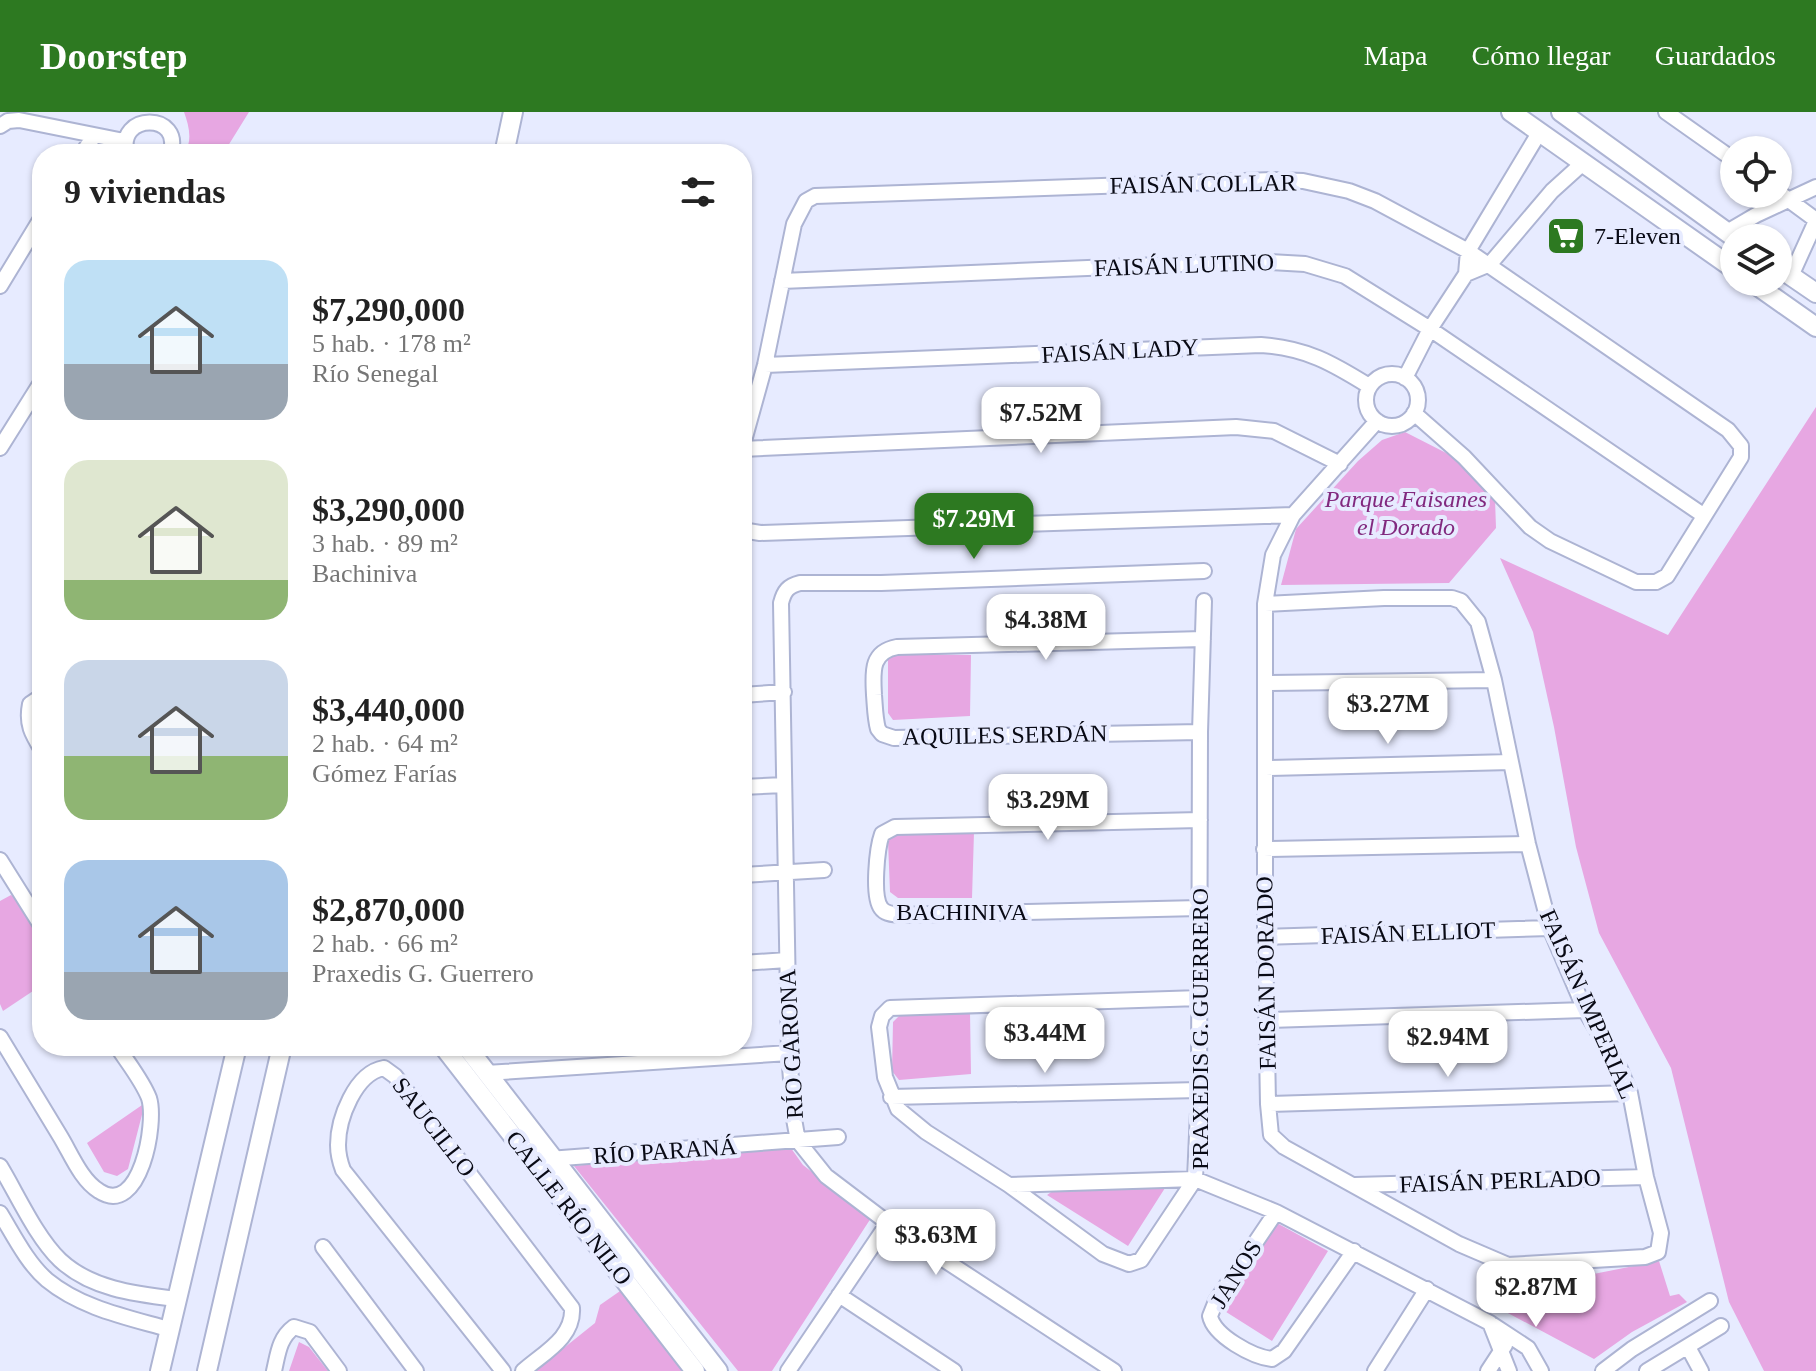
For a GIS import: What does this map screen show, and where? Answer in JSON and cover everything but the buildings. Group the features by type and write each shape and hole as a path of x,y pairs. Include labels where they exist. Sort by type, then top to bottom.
{"street":[{"path":"506,144 513,112"},
{"path":"1511,112 1720,259"},
{"path":"1561,112 1720,227"},
{"path":"1666,112 1720,150"},
{"path":"126,144 128,129 138,116 167,118 173,144"},
{"path":"4,124 19,120 117,144"},
{"path":"1405,378 1430,329 1466,274 1468,251 1539,133"},
{"path":"89,144 94,136"},
{"path":"1466,274 1490,264 1552,191 1583,163"},
{"name":"FAISÁN COLLAR","path":"782,281 798,212 806,201 815,196 1303,181 1349,191 1375,201 1490,264 1728,430 1741,446 1741,457 1703,515"},
{"path":"1792,194 1816,187"},
{"path":"1792,202 1816,220 1792,260"},
{"path":"1746,224 1768,208"},
{"path":"0,286 32,233"},
{"name":"FAISÁN LUTINO","path":"782,281 1277,261 1305,264 1345,276 1430,329 1703,515"},
{"path":"1792,277 1816,293"},
{"path":"752,412 782,281"},
{"path":"1772,296 1816,327"},
{"name":"FAISÁN LADY","path":"765,365 1261,345 1283,347 1329,361 1369,386"},
{"path":"1387,374 1405,378 1416,392 1417,407 1414,413 1396,425 1377,421 1367,408 1369,386 1387,374"},
{"path":"0,448 32,397"},
{"path":"1414,413 1464,457 1530,527 1550,541 1636,582 1656,582 1667,576 1703,515"},
{"name":"FAISÁN DORADO","path":"1377,421 1293,515 1273,555 1265,604 1264,849 1269,1125 1276,1141 1459,1244 1508,1265 1645,1257 1658,1252 1661,1247"},
{"path":"752,448 1236,427 1274,431 1340,464"},
{"path":"752,532 1293,515"},
{"name":"RÍO GARONA","path":"1114,1371 888,1223 826,1176 798,1141 789,1053 781,603 790,586 800,583 881,583 1204,571"},
{"name":"FAISÁN IMPERIAL","path":"1265,604 1452,598 1468,608 1478,622 1550,928 1585,1010 1620,1069 1630,1093 1646,1177 1661,1233 1661,1247"},
{"name":"PRAXEDIS G. GUERRERO","path":"1204,601 1200,732 1199,1090 1195,1179 1276,1212 1490,1323 1528,1348 1541,1371"},
{"name":"AQUILES SERDÁN","path":"1200,732 894,738 878,729 873,676 876,660 881,653 897,647 1203,639"},
{"path":"1267,683 1494,680"},
{"path":"752,694 784,692"},
{"path":"32,703 28,716 32,732"},
{"path":"1266,768 1511,762"},
{"path":"752,787 784,785"},
{"name":"BACHINIVA","path":"1200,820 895,827 882,834 879,843 877,893 885,912 899,915 1200,908"},
{"path":"1264,849 1528,844"},
{"path":"1,864 32,912"},
{"path":"752,874 824,870"},
{"name":"FAISÁN ELLIOT","path":"1265,937 1550,928"},
{"path":"752,962 787,960"},
{"path":"1195,1179 1147,1253 1136,1264 1103,1254 1009,1185 926,1132 898,1109 885,1077 879,1027 882,1016 890,1008 1200,998"},
{"path":"1267,1020 1585,1010"},
{"path":"0,1037 82,1173 101,1193 113,1195 126,1192 138,1179 150,1117 150,1100 123,1056"},
{"path":"752,1055 789,1053"},
{"path":"160,1371 235,1056"},
{"path":"207,1371 280,1056"},
{"name":"CALLE RÍO NILO","path":"451,1056 695,1371"},
{"name":"CALLE RÍO NILO","path":"473,1056 718,1371"},
{"path":"486,1073 744,1056"},
{"name":"SAUCILLO","path":"503,1371 343,1170 338,1144 344,1115 359,1086 376,1069 384,1068 395,1076 572,1308 573,1320 569,1332 523,1371"},
{"path":"891,1097 1199,1090"},
{"path":"1268,1104 1630,1093"},
{"name":"RÍO PARANÁ","path":"532,1161 838,1137"},
{"path":"0,1166 60,1259 86,1278 108,1287 176,1299"},
{"name":"FAISÁN PERLADO","path":"1354,1185 1646,1177"},
{"path":"1009,1185 1195,1179"},
{"name":"JANOS","path":"1276,1212 1216,1301 1210,1316 1215,1328 1252,1354 1272,1359 1284,1351 1354,1251"},
{"path":"0,1213 45,1278 74,1299 168,1329"},
{"path":"789,1371 888,1223"},
{"path":"17,1241 38,1229"},
{"path":"323,1247 416,1371"},
{"path":"1375,1371 1427,1289"},
{"path":"839,1295 954,1371"},
{"path":"1603,1371 1710,1301"},
{"path":"1490,1323 1509,1371"},
{"path":"1647,1371 1721,1326"},
{"path":"274,1371 281,1343 286,1333 294,1327 310,1332 339,1371"},
{"path":"1488,1371 1511,1335"},
{"path":"1688,1347 1701,1371"}],"green space":[{"path":"184,112 249,112 229,144 188,144 189,128"},
{"path":"1816,407 1816,1371 1764,1371 1729,1302 1671,1068 1599,933 1576,847 1533,632 1500,558 1668,635"},
{"name":"Parque Faisanes el Dorado","path":"1405,432 1456,458 1495,499 1496,528 1449,583 1281,585 1296,529 1358,461 1382,440"},
{"path":"893,654 971,655 970,716 893,720 888,713 888,659"},
{"path":"974,832 972,898 898,898 890,892 888,841 893,834"},
{"path":"11,895 32,918 32,992 3,1011 0,1004 0,901"},
{"path":"903,1012 970,1012 971,1074 899,1080 892,1071 893,1022"},
{"path":"145,1103 128,1169 117,1176 104,1172 87,1143"},
{"path":"788,1144 803,1165 871,1218 772,1371 738,1371 574,1166"},
{"path":"1153,1185 1165,1188 1128,1246 1047,1195 1057,1188"},
{"path":"1275,1222 1328,1251 1272,1341 1223,1310"},
{"path":"1659,1261 1670,1296 1679,1294 1687,1302 1632,1332 1594,1359 1478,1297"},
{"path":"623,1289 687,1371 535,1371 595,1323 600,1305"},
{"path":"299,1342 309,1347 328,1371 289,1371"}],"place":[{"name":"7-Eleven","path":"1566,236"}]}
